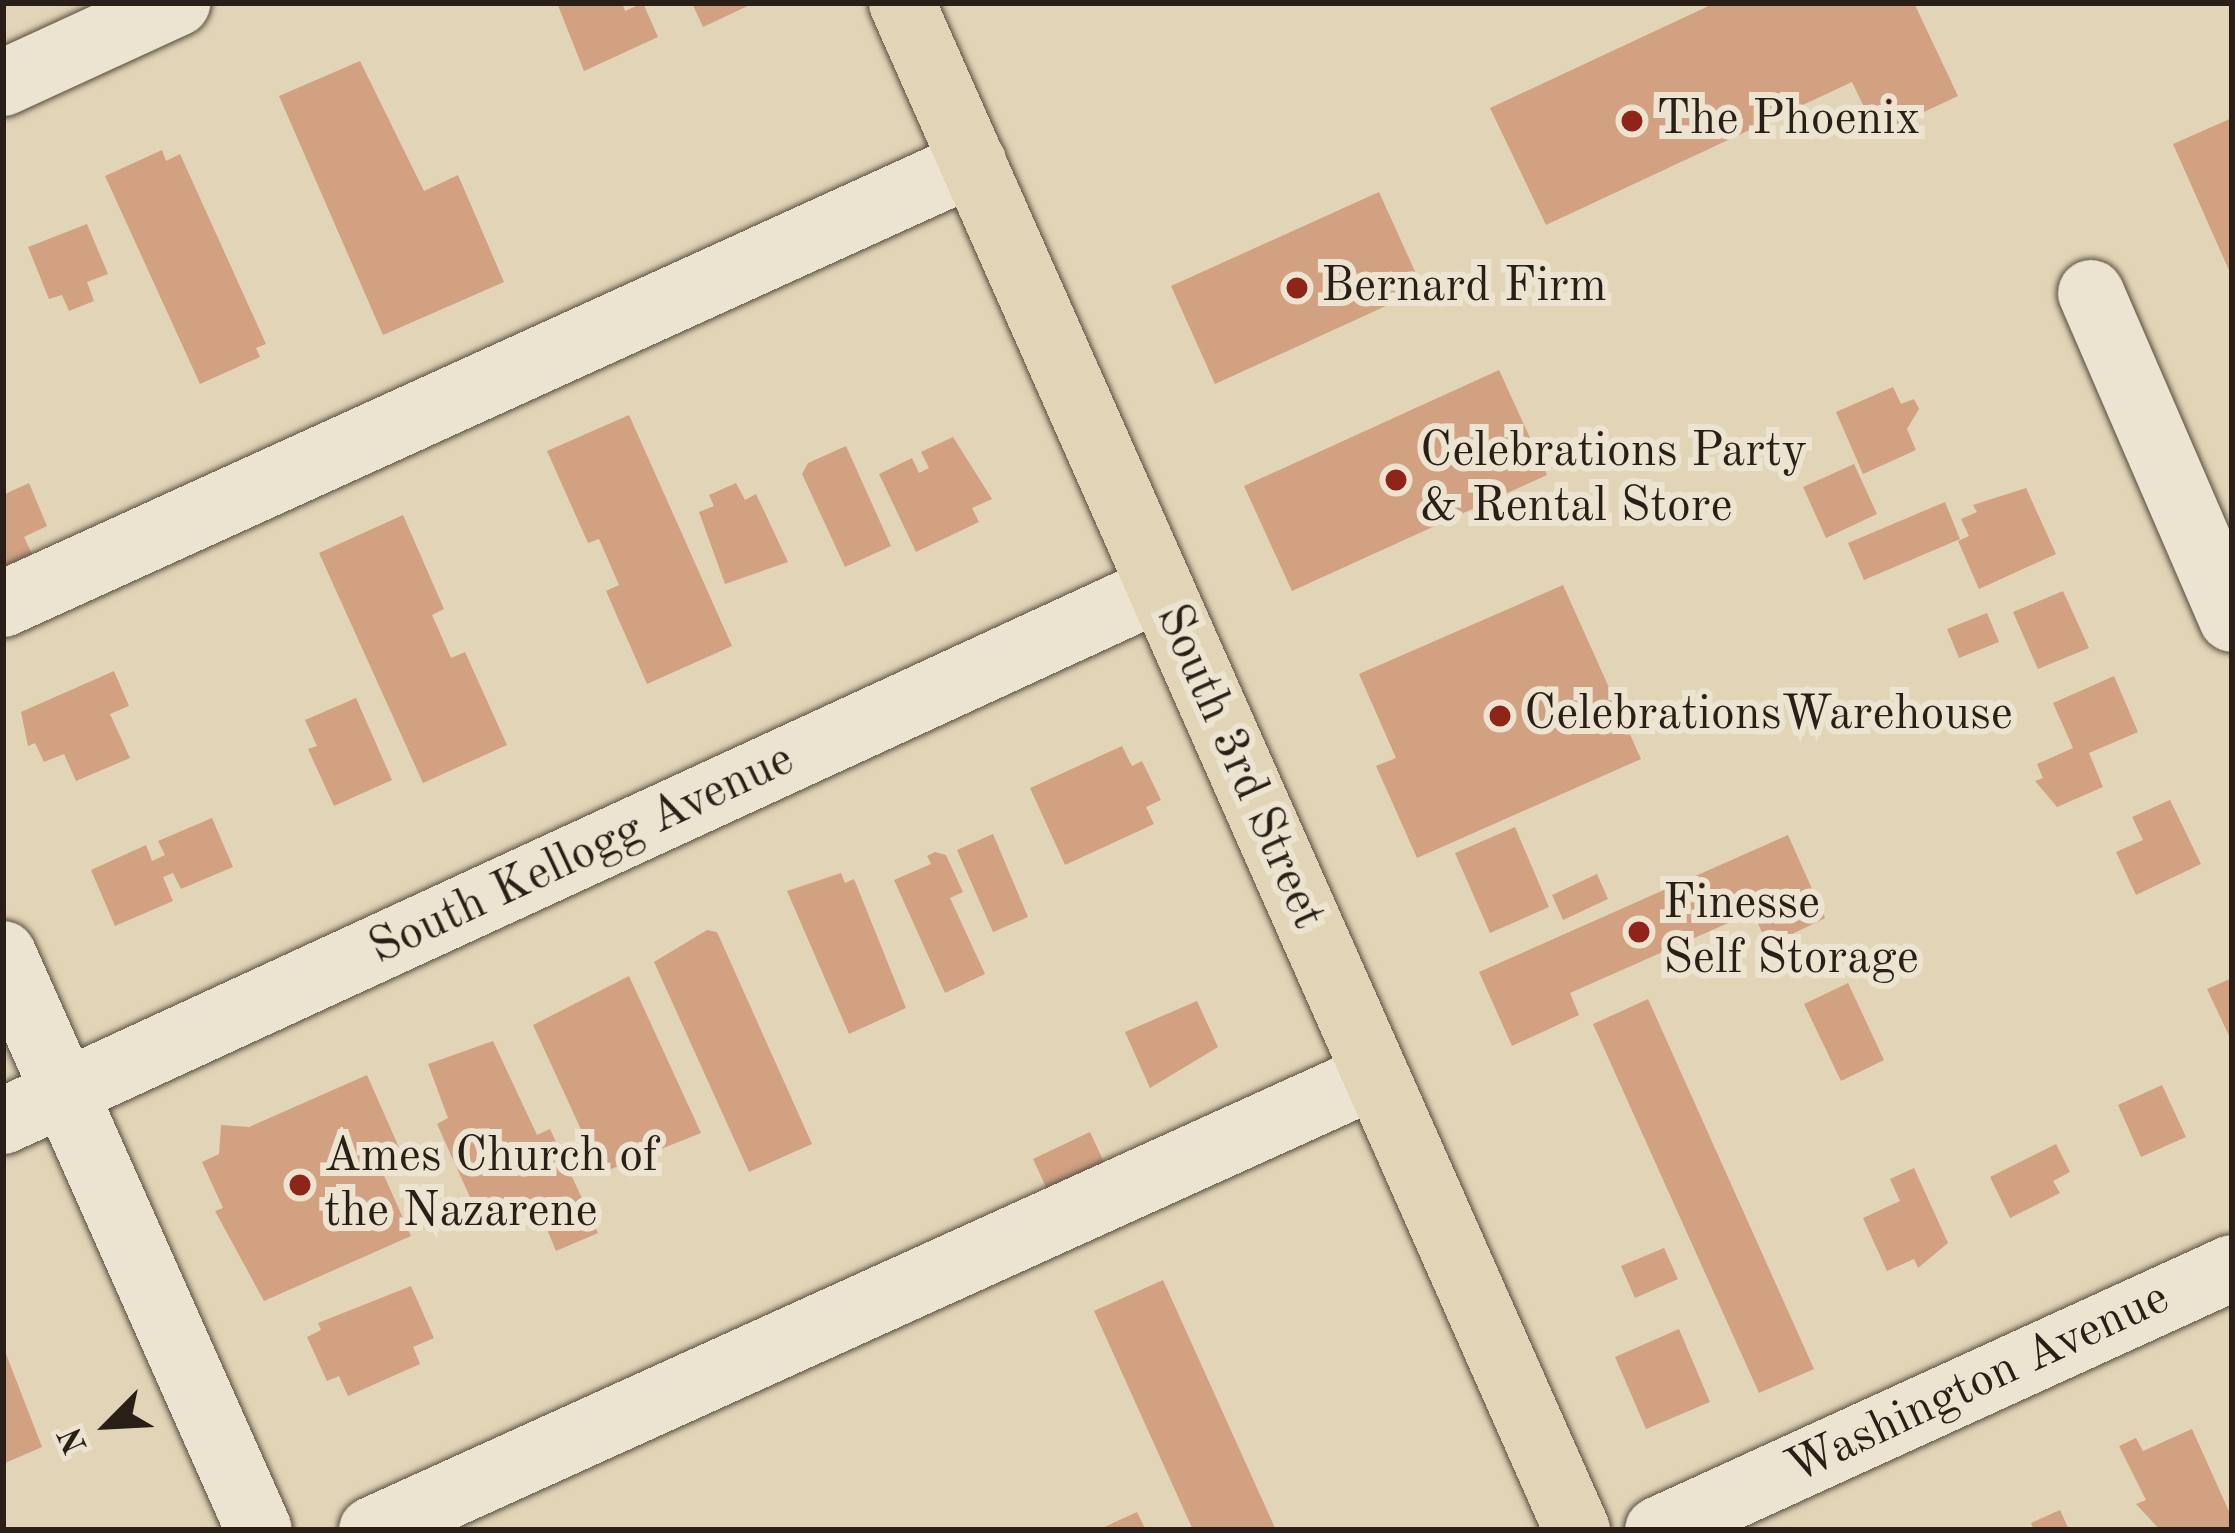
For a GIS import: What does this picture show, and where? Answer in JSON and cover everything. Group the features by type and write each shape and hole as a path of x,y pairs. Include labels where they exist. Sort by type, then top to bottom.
{"main road":[{"name":"South 3rd Street","path":"902,3 1577,1530"}],"street":[{"path":"3,83 177,3"},
{"path":"3,604 973,163"},
{"path":"2091,293 2232,619"},
{"name":"South Kellogg Avenue","path":"3,1121 1160,589"},
{"path":"3,954 259,1530"},
{"path":"371,1530 1376,1075"},
{"name":"Washington Avenue","path":"1658,1530 2232,1268"}],"building":[{"path":"557,3 622,3 625,11 643,3 658,37 584,71"},
{"path":"692,3 754,3 703,27"},
{"name":"The Phoenix","path":"1715,3 1914,3 1958,96 1877,134 1852,82 1546,225 1490,108"},
{"path":"360,61 424,191 458,175 504,282 383,335 279,96"},
{"path":"2232,118 2232,277 2173,144"},
{"path":"162,150 166,161 180,154 266,344 256,348 260,357 200,384 105,176"},
{"name":"Bernard Firm","path":"1379,192 1423,289 1215,384 1171,286"},
{"path":"87,224 108,274 87,282 94,301 69,311 62,295 49,299 28,247"},
{"name":"Celebrations Party & Rental Store","path":"1499,370 1547,475 1292,591 1244,486"},
{"path":"1893,387 1901,404 1914,399 1919,409 1907,429 1916,450 1863,474 1836,412"},
{"path":"629,415 732,646 647,684 606,591 619,585 599,539 588,543 547,451"},
{"path":"953,437 992,499 972,508 979,522 916,552 879,474 912,458 919,473 929,468 921,452"},
{"path":"846,446 891,546 845,567 802,474 808,463"},
{"path":"1854,464 1877,514 1826,538 1803,487"},
{"path":"29,483 47,526 24,537 32,554 3,567 3,495"},
{"path":"736,483 745,500 756,494 788,562 725,584 699,512 714,506 709,495"},
{"path":"2026,488 2056,554 1979,589 1958,541 1969,536 1961,519 1977,512 1973,505"},
{"path":"1945,502 1960,539 1864,580 1848,543"},
{"path":"403,515 444,609 432,615 451,658 465,652 507,745 423,783 319,553"},
{"name":"CelebrationsWarehouse","path":"1563,585 1641,759 1417,858 1376,766 1396,758 1359,674"},
{"path":"2063,591 2089,648 2038,669 2013,612"},
{"path":"1987,613 1999,642 1959,658 1947,629"},
{"path":"114,671 129,706 110,714 130,758 76,781 64,754 44,762 35,743 28,746 21,712"},
{"path":"2114,676 2138,732 2089,753 2103,787 2057,807 2035,781 2043,778 2037,764 2073,748 2053,703"},
{"path":"356,698 392,780 334,806 308,749 317,746 305,720"},
{"path":"1122,746 1132,766 1142,761 1161,800 1146,807 1154,824 1065,865 1030,788"},
{"path":"2170,800 2201,864 2136,895 2116,852 2143,840 2132,817"},
{"path":"212,818 233,867 181,889 173,873 163,877 173,901 115,926 91,870 146,845 152,861 165,855 158,841"},
{"path":"1515,827 1549,907 1490,933 1455,853"},
{"path":"993,834 1028,917 993,932 957,850"},
{"name":"Finesse Self Storage","path":"1788,835 1825,918 1768,946 1753,912 1570,993 1579,1015 1512,1046 1479,972"},
{"path":"946,855 963,892 950,898 985,974 945,993 894,880 931,864 927,856"},
{"path":"841,873 845,883 854,879 906,1008 849,1034 787,891"},
{"path":"1597,874 1608,899 1563,920 1552,895"},
{"path":"707,930 717,932 812,1144 749,1172 654,962"},
{"path":"629,976 701,1133 601,1173 533,1025"},
{"path":"2232,978 2232,1042 2207,989"},
{"path":"1848,983 1884,1060 1841,1081 1804,1004"},
{"path":"1648,999 1814,1369 1759,1393 1593,1024"},
{"path":"1197,1001 1218,1047 1150,1088 1125,1032"},
{"path":"493,1041 537,1135 550,1129 598,1233 556,1251 535,1201 483,1226 437,1124 448,1118 428,1064"},
{"name":"Ames Church of the Nazarene","path":"367,1075 401,1152 378,1162 411,1236 264,1301 215,1211 223,1208 202,1162 219,1154 221,1125 249,1127"},
{"path":"2162,1085 2186,1137 2141,1157 2118,1105"},
{"path":"1090,1132 1115,1186 1058,1213 1033,1159"},
{"path":"2056,1144 2070,1172 2053,1181 2060,1193 2010,1218 1990,1177"},
{"path":"1914,1168 1948,1243 1918,1268 1914,1259 1887,1271 1863,1218 1900,1201 1890,1179"},
{"path":"1664,1248 1678,1279 1635,1298 1621,1266"},
{"path":"1163,1280 1276,1530 1193,1530 1094,1311"},
{"path":"411,1286 434,1338 413,1347 420,1364 348,1396 339,1376 327,1381 307,1337 321,1330 318,1323"},
{"path":"1679,1329 1710,1402 1646,1429 1615,1357"},
{"path":"3,1346 42,1447 3,1464"},
{"path":"2192,1429 2232,1518 2232,1530 2160,1530 2136,1504 2146,1500 2119,1446 2136,1438 2143,1451"},
{"path":"2060,1510 2069,1530 2034,1530 2031,1523"},
{"path":"1137,1512 1146,1530 1098,1530"}],"place":[{"name":"The Phoenix","path":"1632,121"},
{"name":"Bernard Firm","path":"1297,288"},
{"name":"Celebrations Party & Rental Store","path":"1396,480"},
{"name":"CelebrationsWarehouse","path":"1500,716"},
{"name":"Finesse Self Storage","path":"1639,932"},
{"name":"Ames Church of the Nazarene","path":"300,1185"}]}
